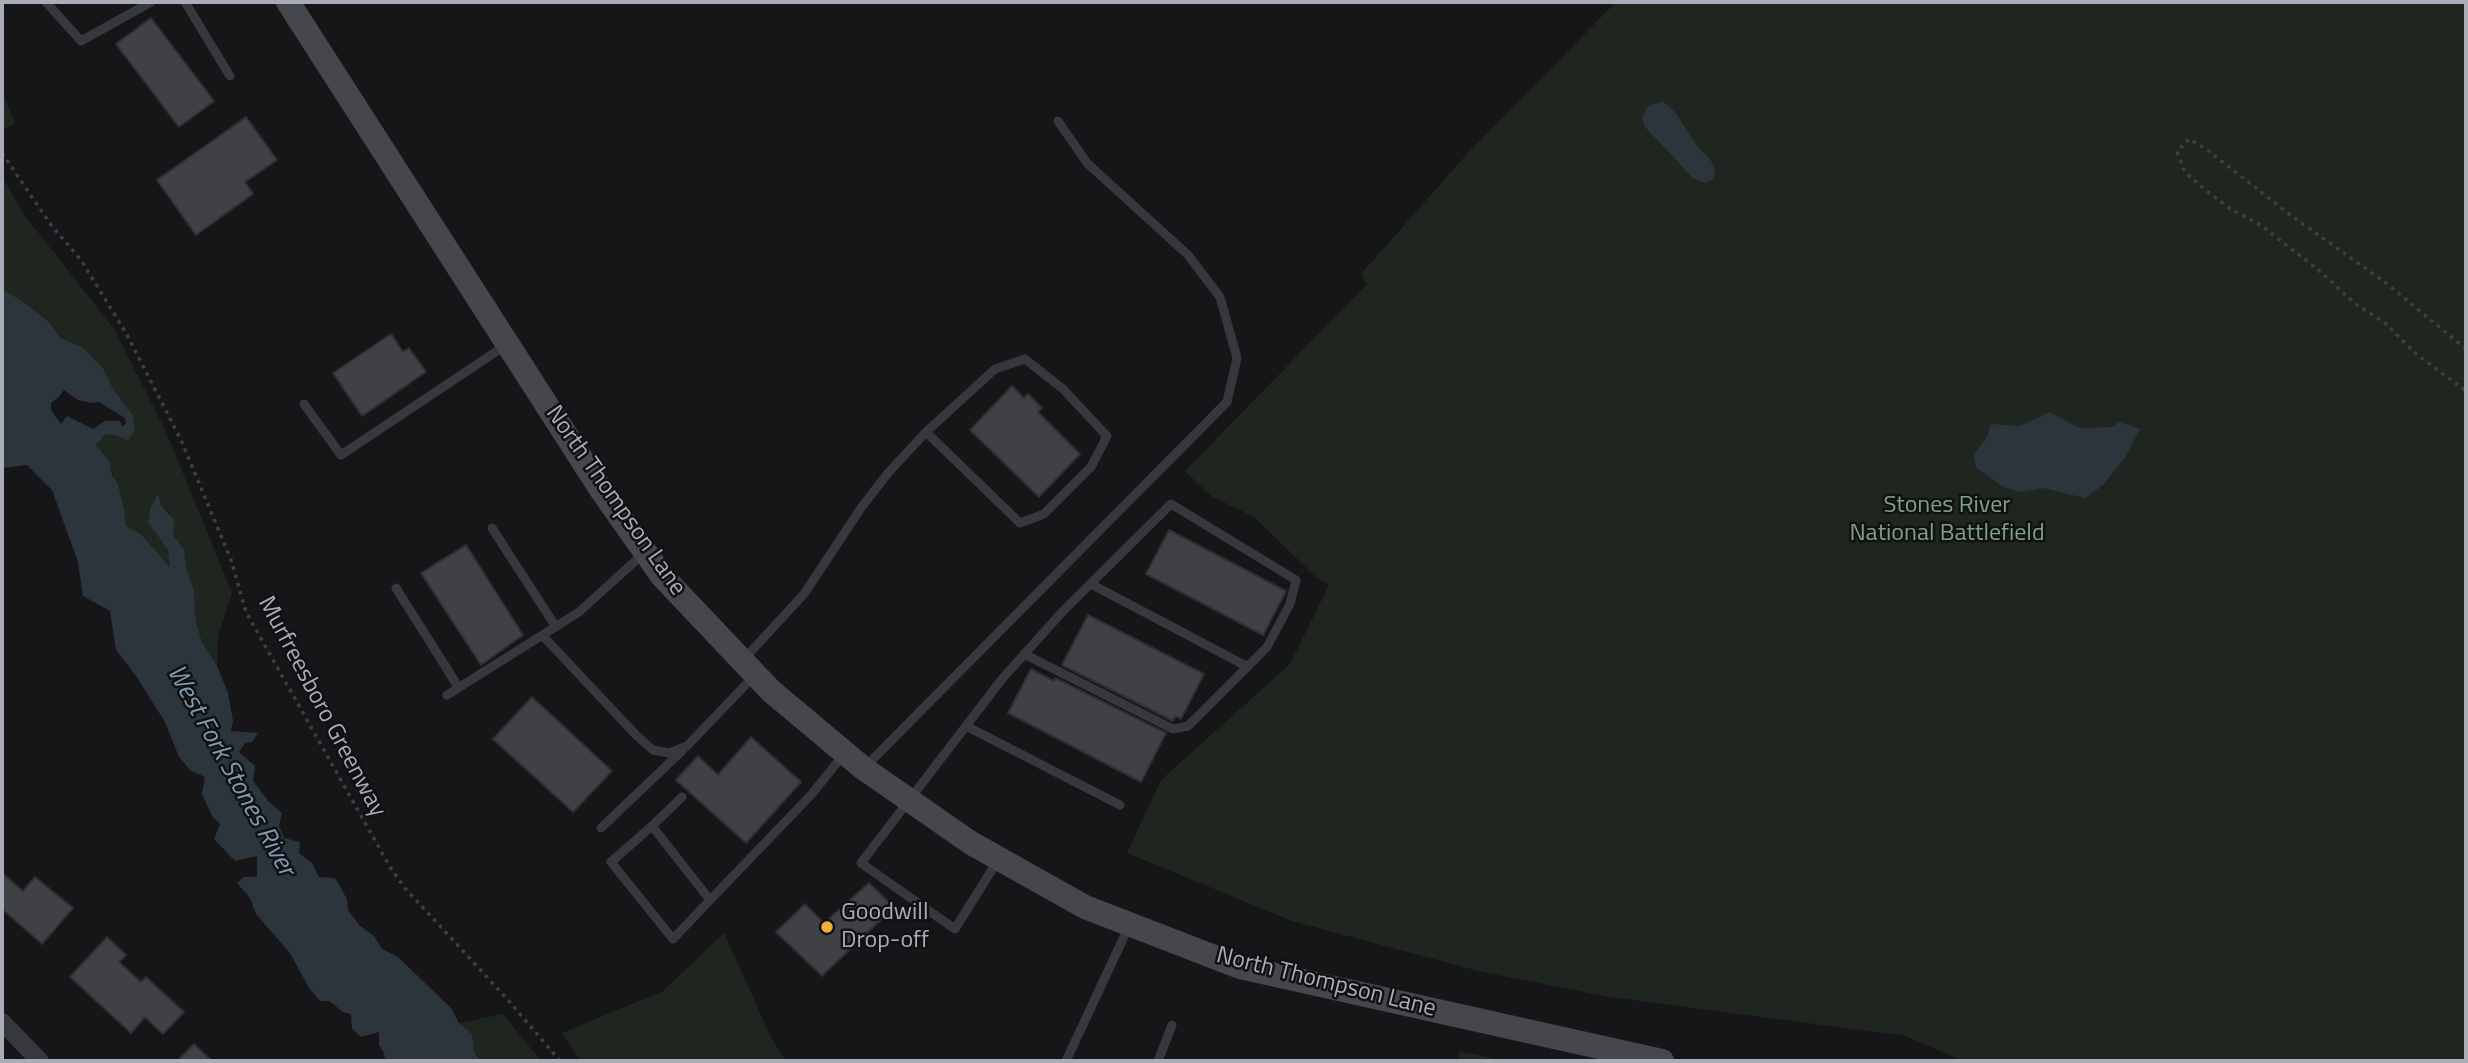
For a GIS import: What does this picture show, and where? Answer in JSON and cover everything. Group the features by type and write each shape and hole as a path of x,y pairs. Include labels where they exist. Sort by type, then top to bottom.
{"main road":[{"name":"North Thompson Lane","path":"288,2 600,488 662,576 771,691 854,760 971,843 1085,907 1240,967 1662,1061"}],"street":[{"path":"2,1022 40,1061"}],"lane":[{"path":"46,2 81,41 151,2"},
{"path":"185,2 230,76"},
{"path":"682,797 611,862 673,939 811,795 854,760 1227,402 1237,358 1220,297 1188,255 1087,163 1058,121"},
{"path":"304,404 341,455 508,344"},
{"path":"601,828 687,746 804,594 867,499 888,473 926,432 995,369 1025,359 1063,389 1107,436 1091,467 1044,514 1020,523 926,432"},
{"path":"999,859 955,929 861,863 1002,679 1024,654 1091,584 1171,504 1296,580 1290,604 1267,647 1188,726 1173,729 1024,654"},
{"path":"492,528 556,627"},
{"path":"447,695 579,612 646,552"},
{"path":"1091,584 1248,667"},
{"path":"396,587 459,688"},
{"path":"543,636 653,750 670,753 687,746"},
{"path":"966,726 1120,805"},
{"path":"652,826 710,900"},
{"path":"1066,1061 1130,925"},
{"path":"1158,1061 1172,1025"}],"path":[{"path":"2466,349 2386,283 2289,214 2206,149 2189,139 2178,152 2185,172 2203,188 2229,208 2262,226 2322,273 2354,303 2385,323 2415,353 2466,391"},
{"name":"Murfreesboro Greenway","path":"2,153 51,225 81,260 126,333 181,440 232,560 246,612 390,867 404,887 560,1061"}],"green space":[{"name":"Stones River National Battlefield","path":"1616,2 2466,2 2466,1061 1962,1061 1906,1036 1610,997 1482,972 1292,921 1127,853 1161,780 1290,664 1329,585 1317,578 1254,517 1211,496 1185,471 1367,284 1361,274 1467,154"},
{"path":"2,91 15,123 2,131"},
{"path":"2,177 26,217 115,330 167,434 232,593 218,636 217,666 202,642 184,549 173,535 169,512 161,505 158,495 148,522 169,550 170,567 141,534 126,526 110,462 95,445 104,434 128,441 132,414 112,387 103,368 82,347 61,338 48,321 2,289"},
{"path":"724,933 771,1037 786,1061 581,1061 562,1033 663,991"},
{"path":"503,1014 541,1061 480,1061 474,1052 472,1034 459,1023"},
{"path":"1460,1051 1505,1061 1458,1061"}],"water":[{"path":"1663,102 1675,112 1697,146 1710,159 1716,171 1712,180 1705,183 1693,178 1645,127 1642,117 1649,105"},
{"name":"West Fork Stones River","path":"2,289 48,321 61,338 82,347 103,368 112,387 132,414 135,430 128,441 105,434 96,445 110,462 112,475 118,484 126,526 141,534 170,567 168,550 148,522 150,509 158,494 161,505 174,520 173,535 184,549 202,642 217,666 228,693 233,721 231,731 258,733 252,742 245,743 239,752 255,766 253,781 269,802 282,813 279,826 284,838 300,842 299,853 312,863 319,877 335,878 347,899 348,910 359,925 374,936 382,949 398,957 451,1008 459,1023 472,1034 474,1052 480,1061 385,1061 379,1045 379,1032 361,1037 352,1029 351,1014 343,1012 329,1001 320,1001 309,988 290,953 256,914 250,898 237,883 244,877 257,877 257,856 235,861 214,839 220,824 212,816 202,794 205,777 190,770 179,757 165,722 116,650 110,611 83,596 78,562 52,490 27,465 2,468","holes":["64,390 78,400 99,402 125,418 126,424 122,426 120,421 105,421 93,429 67,416 61,424 51,410 51,403"]},
{"path":"2050,412 2079,428 2113,427 2119,422 2140,429 2126,456 2103,485 2085,498 2043,488 2021,492 2003,487 1976,467 1974,454 1987,437 1991,424 2020,426"}],"building":[{"path":"151,18 214,101 179,127 116,44"},
{"path":"246,117 277,160 245,182 253,194 196,235 157,180"},
{"path":"391,334 403,352 409,348 426,372 362,416 333,373"},
{"path":"1012,386 1024,398 1028,394 1042,408 1038,412 1080,454 1039,497 970,430"},
{"path":"1169,530 1286,591 1263,635 1146,574"},
{"path":"466,545 523,635 481,665 421,573"},
{"path":"1088,615 1204,674 1181,719 1175,716 1173,721 1062,665"},
{"path":"1031,669 1054,681 1055,678 1166,733 1141,782 1008,713"},
{"path":"532,697 612,771 573,812 493,739"},
{"path":"751,737 801,782 746,843 676,780 698,756 718,775"},
{"path":"2,873 23,891 35,877 73,908 42,944 2,909"},
{"name":"Goodwill Drop-off","path":"869,883 894,907 822,976 776,932 805,904 824,923"},
{"path":"107,937 126,955 119,962 141,982 146,977 184,1012 163,1034 145,1017 131,1033 70,977"},
{"path":"194,1044 212,1061 177,1061"}],"place":[{"name":"Goodwill Drop-off","path":"827,927"}]}
